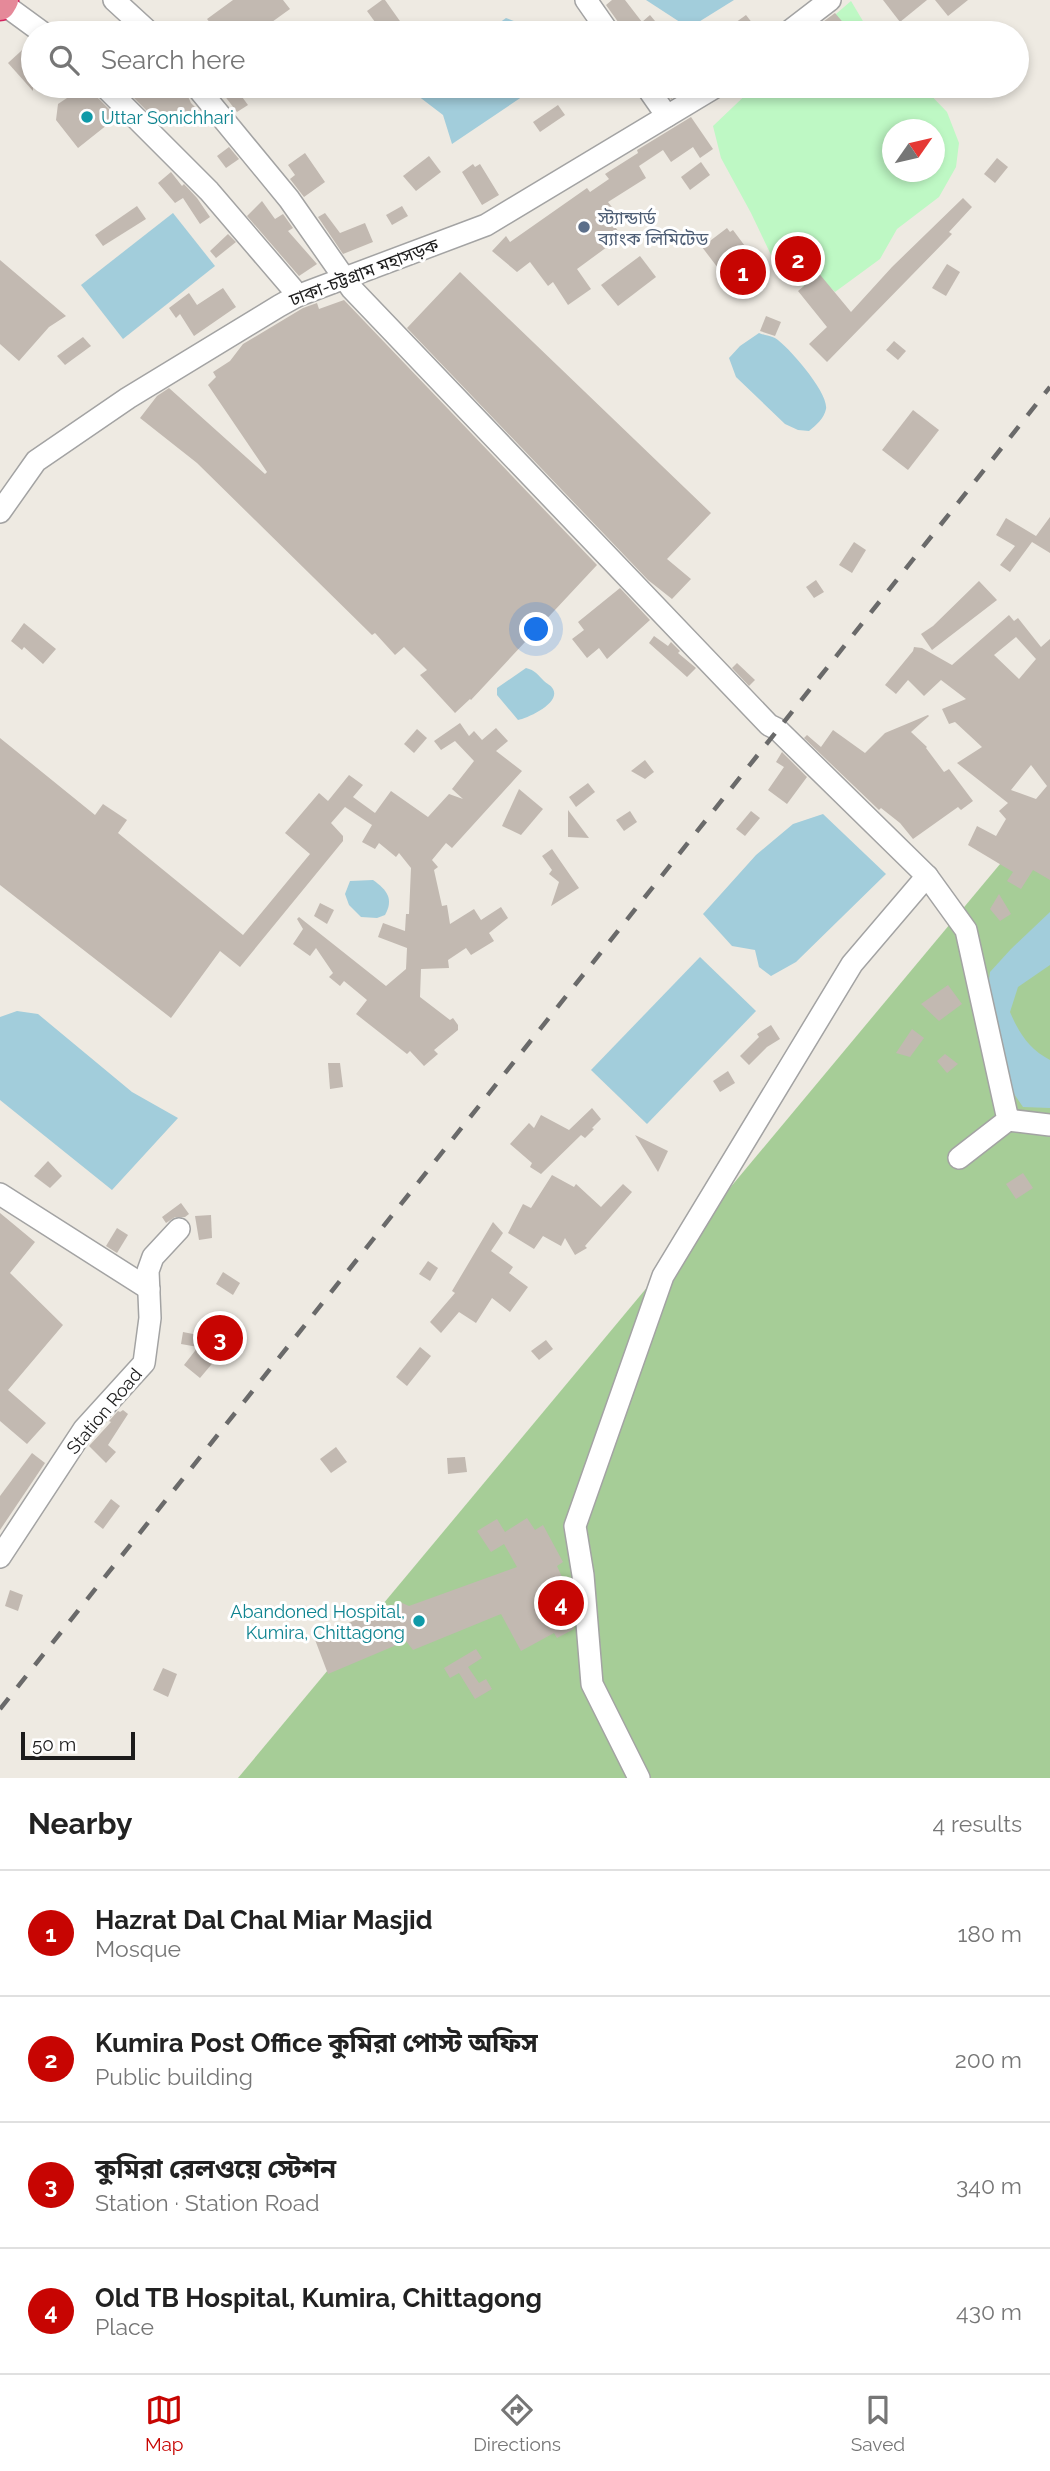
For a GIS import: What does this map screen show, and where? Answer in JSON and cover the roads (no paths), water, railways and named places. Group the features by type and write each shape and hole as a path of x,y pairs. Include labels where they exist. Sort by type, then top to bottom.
{"street":[{"path":"114,0 137,21"},
{"path":"586,0 601,21"},
{"path":"803,21 830,0"},
{"path":"2,3 27,21"},
{"path":"116,98 209,191 297,296"},
{"path":"207,98 289,199 345,279 769,725 777,729 927,876 967,930 1008,1120"},
{"path":"654,98 667,116"},
{"name":"ঢাকা-চট্টগ্রাম মহাসড়ক","path":"0,512 36,461 128,398 297,296 486,225 697,98"},
{"path":"639,1778 592,1684 583,1575 575,1526 663,1276 852,964 927,876"},
{"path":"959,1158 1008,1120 1050,1125"},
{"path":"0,1194 149,1289"},
{"name":"Station Road","path":"0,1557 83,1429 144,1363 150,1318 148,1271 153,1257 179,1229"}],"water":[{"path":"646,0 734,0 700,21 678,21"},
{"path":"421,98 520,98 452,144 443,115"},
{"path":"173,213 215,266 123,339 81,285"},
{"path":"759,333 781,343 798,360 821,392 825,413 809,431 798,430 785,424 736,377 729,358 740,346"},
{"path":"526,668 534,671 551,686 554,694 542,709 518,720 497,695 497,688"},
{"path":"823,814 886,874 796,962 771,976 759,967 755,950 732,946 703,914 756,855 793,824"},
{"path":"373,880 388,895 388,909 385,915 377,918 361,917 349,905 345,894 350,881"},
{"path":"1050,912 1050,965 1018,987 1010,1012 1026,1040 1050,1060 1050,1108 1023,1107 1008,1085 987,996 990,972"},
{"path":"700,957 756,1011 647,1124 591,1070"},
{"path":"17,1011 38,1014 132,1092 178,1118 112,1190 0,1100 0,1017"}],"railway":[{"path":"0,1709 1050,387"}],"place":[{"name":"Uttar Sonichhari","path":"87,117"},
{"name":"স্ট্যান্ডার্ড ব্যাংক লিমিটেড","path":"584,227"},
{"name":"Kumira Post Office কুমিরা পোস্ট অফিস","path":"798,259"},
{"name":"Hazrat Dal Chal Miar Masjid","path":"743,272"},
{"name":"কুমিরা রেলওয়ে স্টেশন","path":"220,1338"},
{"name":"Old TB Hospital, Kumira, Chittagong","path":"561,1603"},
{"name":"Abandoned Hospital, Kumira, Chittagong","path":"419,1621"}]}
